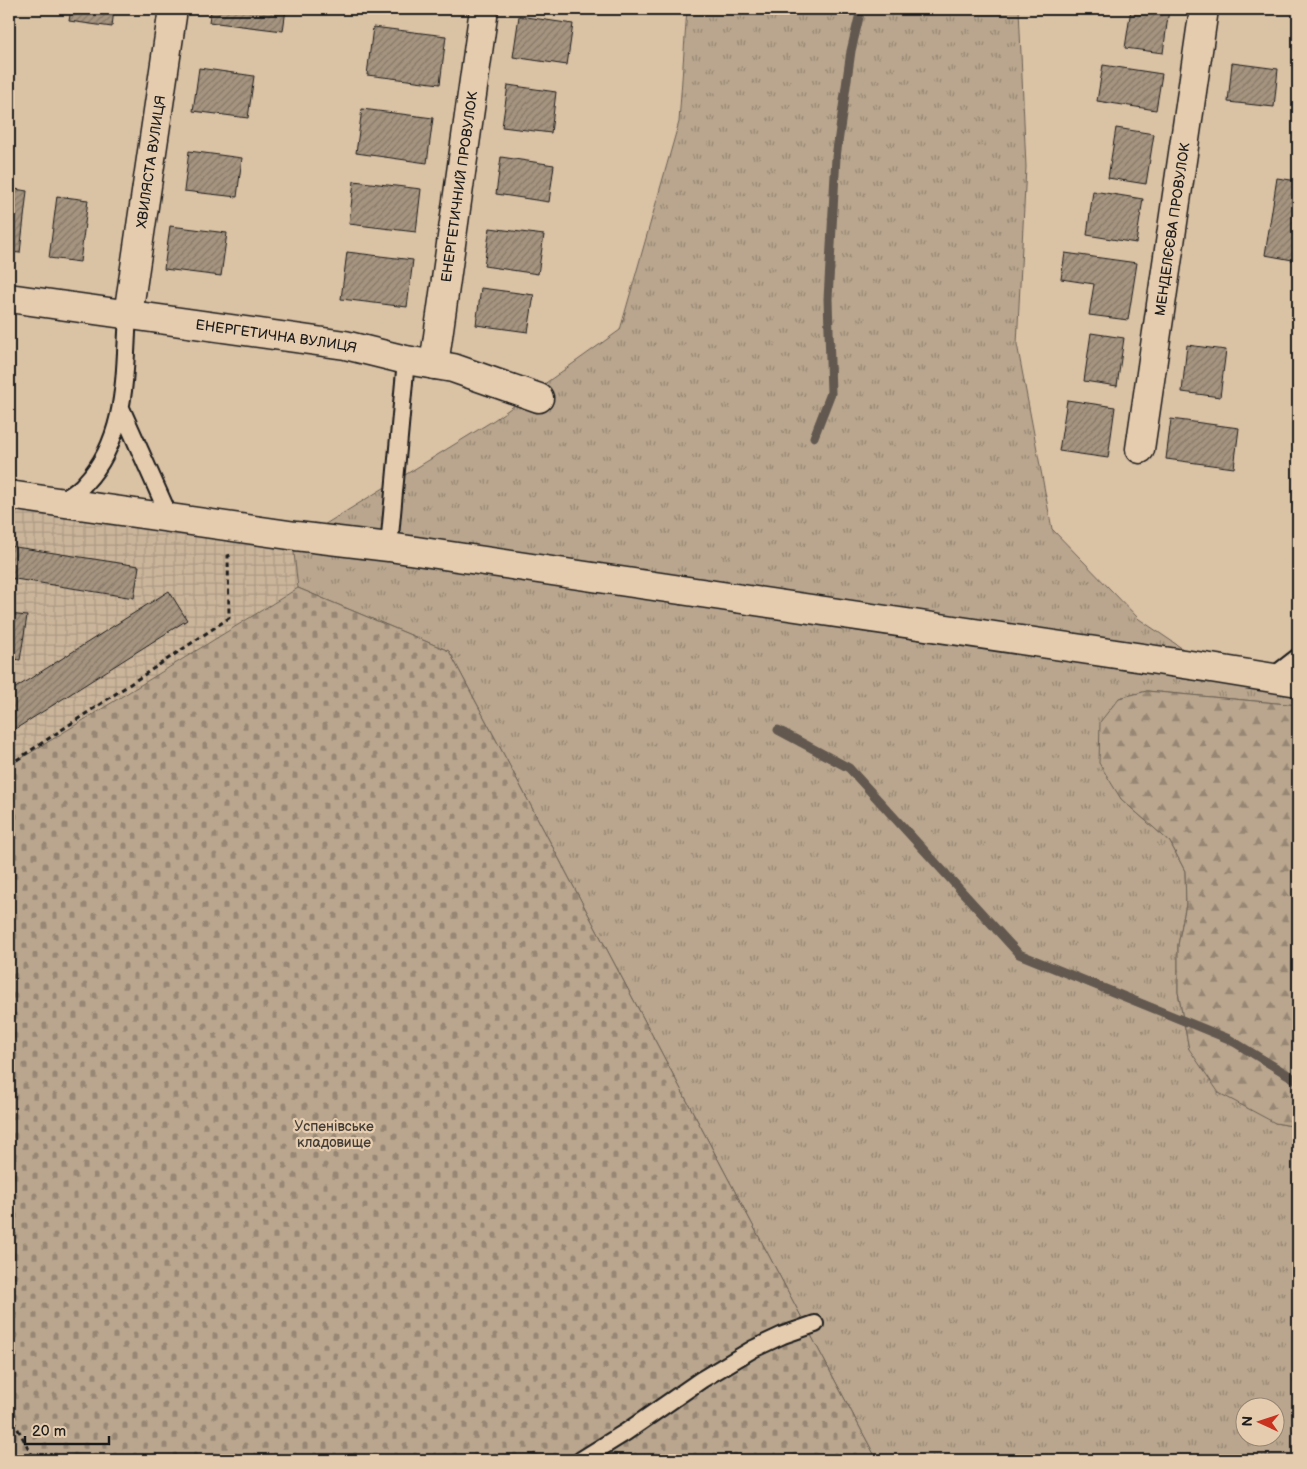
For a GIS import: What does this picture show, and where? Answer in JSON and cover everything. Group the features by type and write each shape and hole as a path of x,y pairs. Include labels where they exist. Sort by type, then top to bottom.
{"street":[{"name":"ХВИЛЯСТА ВУЛИЦЯ","path":"128,315 173,9"},
{"name":"ЕНЕРГЕТИЧНИЙ ПРОВУЛОК","path":"434,365 484,9"},
{"name":"МЕНДЕЛЄЄВА ПРОВУЛОК","path":"1140,449 1204,9"},
{"name":"ЕНЕРГЕТИЧНА ВУЛИЦЯ","path":"9,298 345,344 406,360 452,368 539,398"},
{"path":"9,495 296,536 389,547 1202,666 1298,682"}],"lane":[{"path":"61,502 84,485 100,466 112,442 121,408 128,315"},
{"path":"389,547 406,360"},
{"path":"121,408 170,518"},
{"path":"1270,678 1298,657"},
{"path":"581,1460 626,1432 701,1380 753,1349 783,1334 815,1324"}],"path":[{"path":"9,765 230,618 228,556"},
{"path":"9,1412 35,1460"}],"shaded area":[{"path":"9,503 293,544 298,588 9,766"}],"green space":[{"path":"687,9 1019,9 1026,167 1017,344 1052,529 1139,619 1211,668 1298,690 1298,705 1147,691 1119,698 1121,799 1170,842 1185,871 1186,904 1178,945 1178,992 1189,1049 1275,1123 1298,1127 1298,1460 877,1460 449,651 298,588 293,544 494,420 620,330 679,122"},
{"name":"Успенівське кладовище","path":"298,588 449,651 877,1460 17,1460 9,1445 9,766"},
{"path":"1147,691 1298,705 1298,1127 1275,1123 1219,1093 1189,1049 1178,992 1178,945 1186,904 1185,871 1170,842 1121,799 1099,763 1100,722 1119,698"}],"building":[{"path":"23,9 48,9 48,12"},
{"path":"71,9 114,9 112,27 69,21"},
{"path":"211,9 286,9 283,31 209,22"},
{"path":"1131,9 1169,9 1163,53 1125,48"},
{"path":"519,16 573,24 567,65 513,57"},
{"path":"373,27 446,36 440,84 367,75"},
{"path":"1232,63 1278,69 1274,107 1228,102"},
{"path":"1103,65 1162,74 1156,110 1097,101"},
{"path":"199,68 254,76 248,118 193,111"},
{"path":"508,85 556,92 551,133 502,127"},
{"path":"362,109 433,118 427,163 356,153"},
{"path":"1116,128 1154,134 1146,184 1108,178"},
{"path":"189,151 242,158 237,197 184,191"},
{"path":"501,157 554,165 549,202 496,194"},
{"path":"1277,178 1298,181 1298,261 1265,255"},
{"path":"354,181 421,189 416,232 349,224"},
{"path":"9,188 27,191 20,253 9,252"},
{"path":"1093,191 1143,199 1136,243 1087,235"},
{"path":"57,196 88,200 80,262 49,258"},
{"path":"170,226 227,233 221,276 164,269"},
{"path":"490,228 544,235 538,274 484,266"},
{"path":"347,252 413,260 407,307 341,299"},
{"path":"1065,253 1137,263 1128,320 1089,315 1094,284 1061,279"},
{"path":"481,288 534,295 528,332 476,325"},
{"path":"1091,333 1124,338 1117,386 1084,381"},
{"path":"1187,345 1226,350 1220,397 1182,392"},
{"path":"1067,400 1115,407 1108,458 1059,451"},
{"path":"1171,419 1239,428 1234,468 1166,459"},
{"path":"9,546 139,566 134,598 9,578"},
{"path":"169,591 187,620 9,733 9,692"},
{"path":"9,614 27,616 20,660 9,658"}],"waterway":[{"path":"814,437 831,393 828,299 836,157 851,51 861,9"},
{"path":"778,730 849,768 1019,954 1229,1039 1298,1081"}]}
